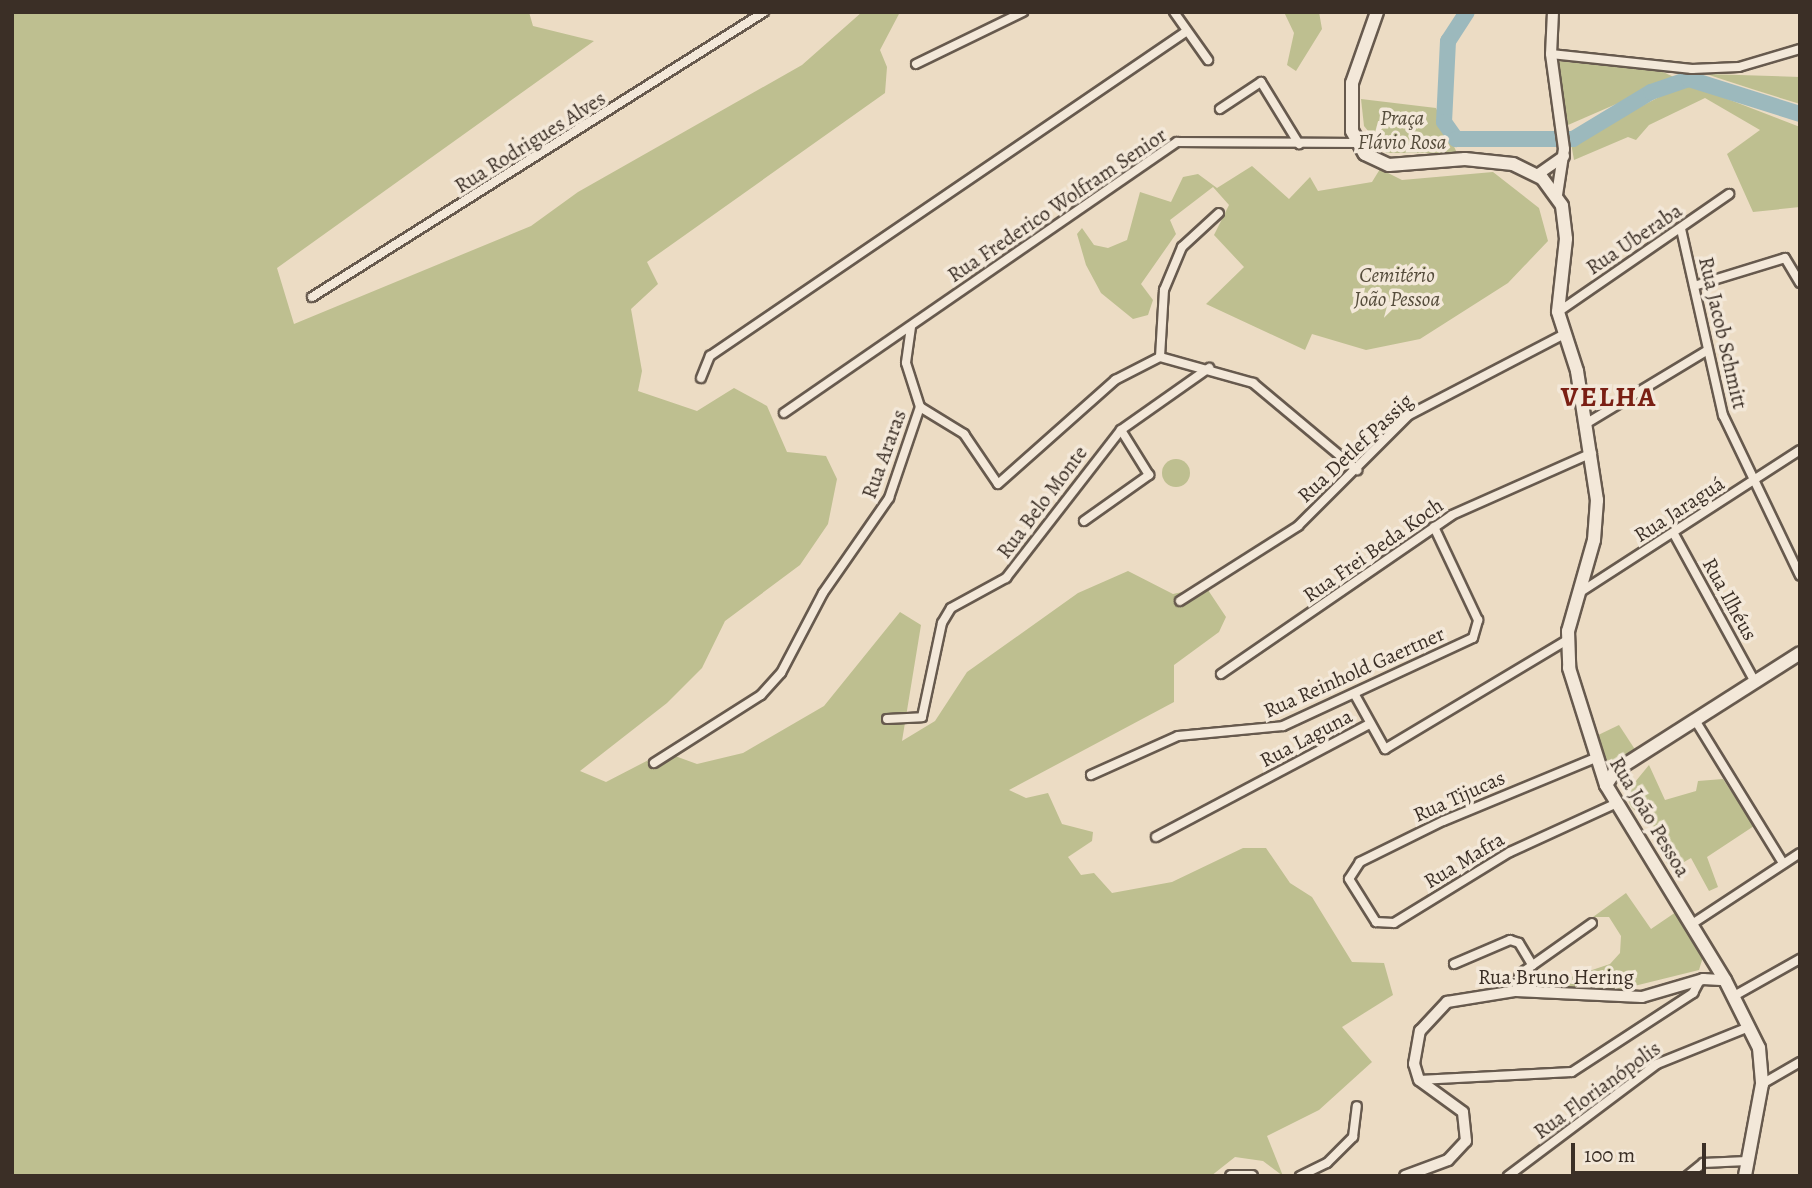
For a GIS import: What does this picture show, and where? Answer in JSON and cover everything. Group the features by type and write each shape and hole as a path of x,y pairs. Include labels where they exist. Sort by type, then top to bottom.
{"main road":[{"path":"1377,12 1352,83 1349,115 1357,144 1389,164 1491,159 1549,183"},
{"name":"Rua João Pessoa","path":"1549,183 1566,239 1558,312 1587,423 1598,516 1576,594 1567,640 1596,763 1606,785 1707,949 1749,1027 1762,1084 1745,1176"},
{"path":"1606,785 1615,771 1755,682 1798,658"},
{"path":"1596,763 1615,771"}],"street":[{"name":"Rua Rodrigues Alves","path":"312,297 764,12"},
{"path":"916,64 1023,12"},
{"path":"1174,12 1208,60"},
{"path":"1549,183 1562,159 1561,122 1551,54 1553,12"},
{"path":"701,378 710,356 1187,31"},
{"path":"1551,54 1692,69 1739,67 1800,49"},
{"path":"1220,109 1261,82 1299,145"},
{"name":"Rua Frederico Wolfram Senior","path":"784,413 1177,142 1357,144"},
{"path":"1549,183 1562,159"},
{"path":"1549,183 1562,159"},
{"name":"Rua Uberaba","path":"1558,312 1729,194"},
{"path":"1219,213 1182,247 1164,290 1160,357 1209,368 1253,383 1357,470"},
{"name":"Rua Jacob Schmitt","path":"1681,229 1723,415 1758,479 1800,576"},
{"path":"1694,286 1784,258 1800,282"},
{"path":"911,327 906,363 920,407"},
{"name":"Rua Detlef Passig","path":"1180,600 1298,526 1357,470 1409,415 1563,335"},
{"path":"1587,423 1708,350"},
{"name":"Rua Araras","path":"654,763 761,695 781,673 823,593 889,498 920,407 964,433 998,484 1115,380 1160,357"},
{"name":"Rua Belo Monte","path":"887,719 922,717 951,608 1006,578 1121,430 1209,368"},
{"path":"1084,521 1149,475 1121,430"},
{"name":"Rua Jaraguá","path":"1576,594 1674,534 1800,450"},
{"name":"Rua Frei Beda Koch","path":"1221,674 1434,527 1591,453"},
{"name":"Rua Reinhold Gaertner","path":"1091,775 1178,736 1262,731 1355,695 1479,631 1434,527"},
{"name":"Rua Ilhéus","path":"1674,534 1755,682"},
{"name":"Rua Laguna","path":"1156,837 1369,724 1385,749 1567,640"},
{"path":"1355,695 1369,724"},
{"path":"1695,720 1783,863"},
{"name":"Rua Tijucas","path":"1349,879 1360,862 1443,821 1596,763"},
{"name":"Rua Mafra","path":"1349,879 1376,922 1394,923 1510,852 1617,803"},
{"path":"1692,924 1800,852"},
{"path":"1516,991 1520,974 1592,923"},
{"path":"1454,964 1510,940 1519,943 1532,965"},
{"path":"1419,1080 1572,1072 1693,993 1701,980 1707,949"},
{"path":"1734,996 1800,959"},
{"name":"Rua Bruno Hering","path":"1419,1080 1413,1051 1435,1011 1464,996 1516,991 1642,997 1701,980 1725,980"},
{"name":"Rua Florianópolis","path":"1508,1176 1657,1064 1749,1027"},
{"path":"1762,1084 1800,1062"},
{"path":"1405,1176 1454,1156 1469,1130 1455,1104 1419,1080"},
{"path":"1300,1176 1327,1163 1353,1137 1357,1106"},
{"path":"1687,1176 1703,1163 1747,1161"},
{"path":"1231,1176 1252,1176"}],"green space":[{"path":"12,12 529,12 533,26 594,41 277,268 294,324 531,226 578,192 802,65 862,12 900,12 880,50 887,67 885,93 647,262 658,284 631,309 642,371 638,391 697,411 734,388 767,406 787,452 826,456 837,479 828,524 800,565 725,621 702,668 667,703 580,771 606,782 664,752 697,764 743,753 824,706 900,612 921,625 902,741 935,721 967,672 1078,593 1128,571 1173,594 1206,587 1226,617 1219,632 1174,665 1174,702 1009,790 1026,798 1048,793 1062,824 1093,832 1092,841 1068,857 1081,875 1094,873 1112,893 1172,882 1243,848 1266,848 1290,883 1312,897 1352,962 1384,963 1393,995 1342,1027 1372,1062 1319,1110 1267,1136 1283,1176 1263,1161 1235,1157 1211,1176 12,1176"},
{"path":"1284,12 1319,12 1322,29 1296,71 1287,65 1294,33"},
{"path":"1558,61 1663,72 1676,78 1568,125"},
{"path":"1706,74 1800,77 1800,104 1752,89"},
{"path":"1686,83 1800,127 1800,207 1753,212 1727,154 1760,130 1705,98 1649,125 1636,140 1628,137 1574,160 1571,143"},
{"name":"Praça Flávio Rosa","path":"1361,99 1436,108 1457,153 1386,153 1364,126"},
{"name":"Cemitério João Pessoa","path":"1252,166 1289,199 1310,177 1318,191 1372,182 1380,169 1402,180 1493,172 1539,208 1548,241 1508,283 1420,339 1366,350 1312,334 1305,350 1206,304 1244,267 1214,235 1229,205 1213,187 1170,220 1176,234 1141,284 1153,300 1148,315 1133,319 1101,293 1086,265 1077,234 1082,228 1094,245 1108,248 1127,240 1140,192 1171,202 1183,177 1198,174 1217,188"},
{"path":"1176,459 1186,463 1190,473 1186,483 1176,487 1166,483 1162,473 1166,463"},
{"path":"1619,725 1636,751 1604,767 1592,738"},
{"path":"1649,765 1665,800 1696,791 1698,781 1723,779 1754,826 1707,857 1718,887 1709,891 1691,858 1670,870 1660,847 1665,836 1631,807 1626,793"},
{"path":"1626,893 1651,929 1676,912 1703,957 1699,970 1618,990 1523,984 1534,975 1571,977 1610,964 1620,953 1621,936 1609,917 1593,917"}],"waterway":[{"path":"1467,12 1448,41 1444,122 1456,139 1573,139 1651,92 1689,79 1800,114"}],"district":[{"name":"VELHA","path":"1609,397"}]}
